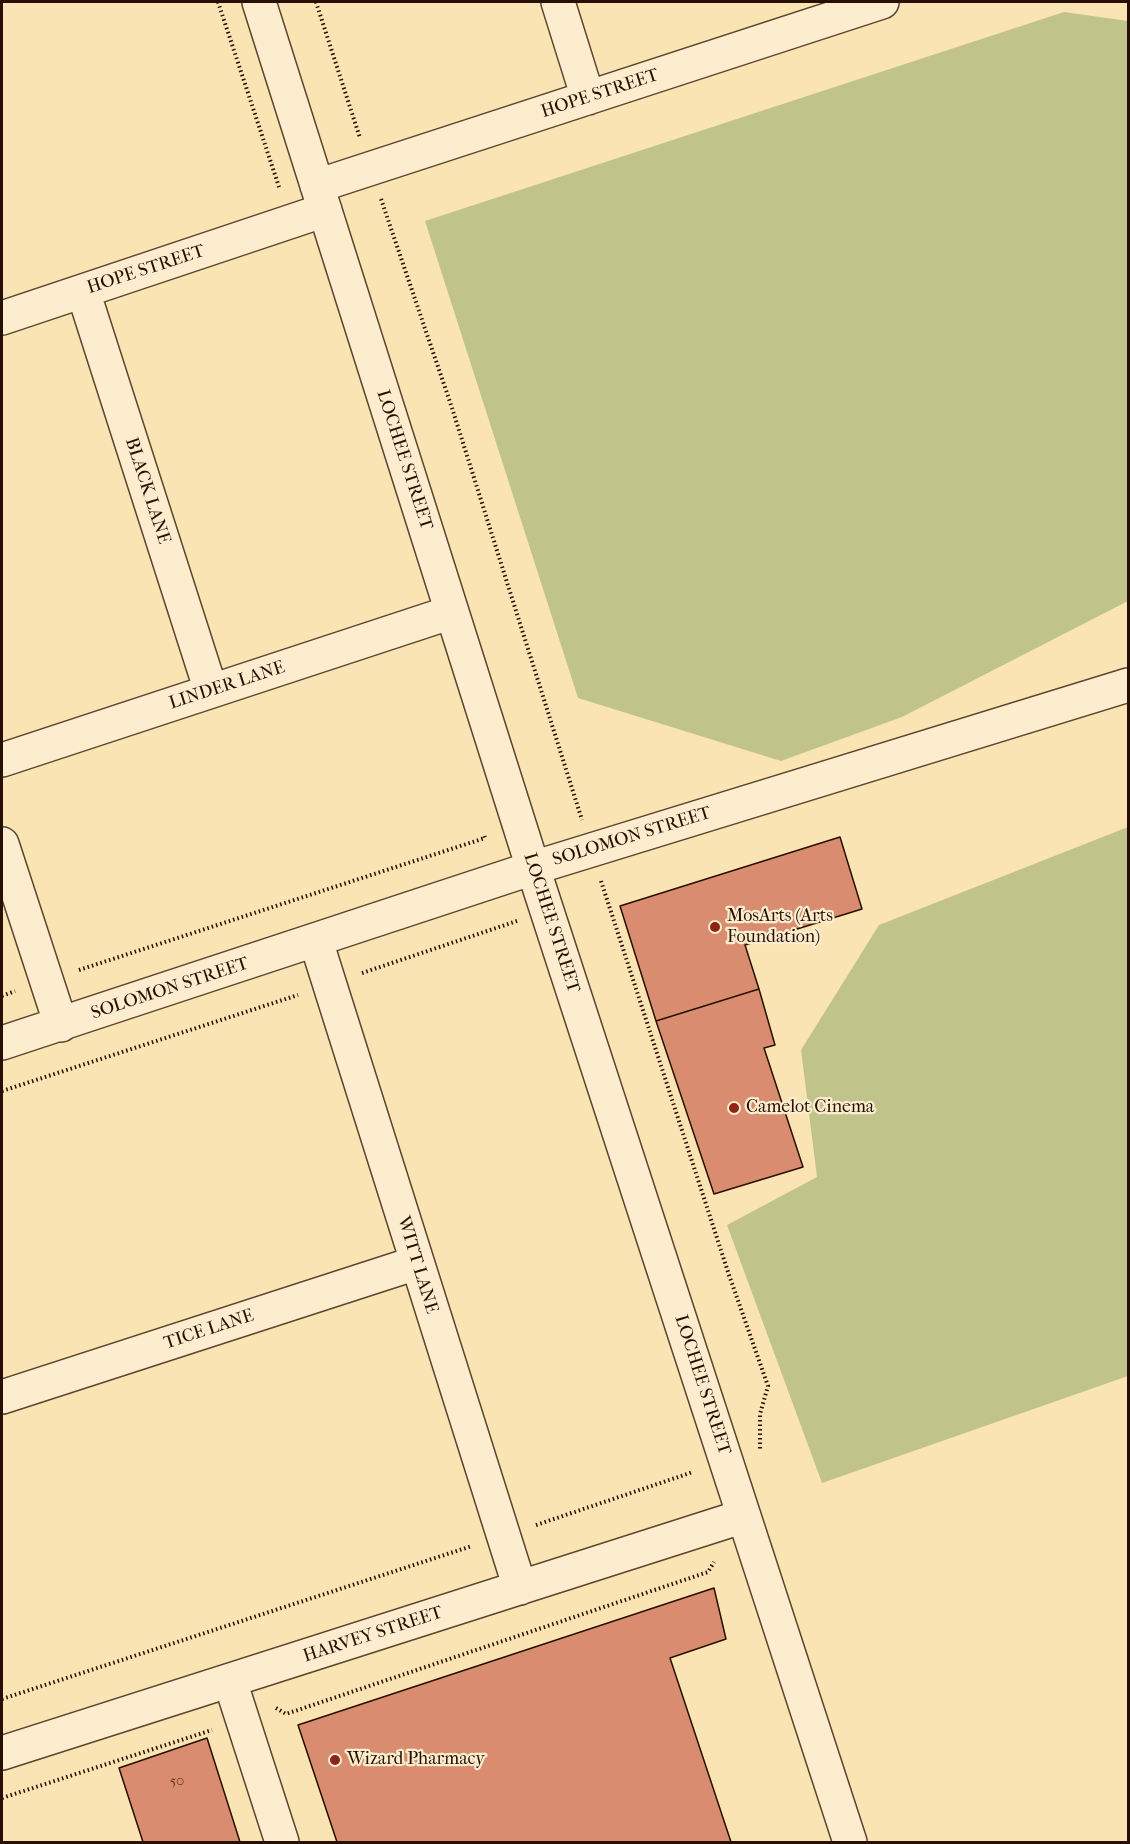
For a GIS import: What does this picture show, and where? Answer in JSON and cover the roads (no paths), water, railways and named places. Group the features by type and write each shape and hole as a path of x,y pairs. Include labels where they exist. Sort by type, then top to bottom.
{"street":[{"name":"LOCHEE STREET","path":"259,2 533,868 850,1842"},
{"path":"558,2 588,98"},
{"name":"HOPE STREET","path":"2,318 290,222 321,198 370,169 882,2"},
{"name":"BLACK LANE","path":"82,291 211,691"},
{"name":"LINDER LANE","path":"2,760 452,612"},
{"name":"SOLOMON STREET","path":"2,1042 61,1025 533,868 1128,685"},
{"path":"2,844 61,1025"},
{"name":"WITT LANE","path":"316,941 519,1588"},
{"name":"TICE LANE","path":"2,1396 416,1263"},
{"name":"HARVEY STREET","path":"2,1753 744,1516"},
{"path":"230,1680 282,1842"}],"place":[{"name":"MosArts (Arts Foundation)","path":"715,927"},
{"name":"Camelot Cinema","path":"734,1108"},
{"name":"Wizard Pharmacy","path":"335,1760"}]}
